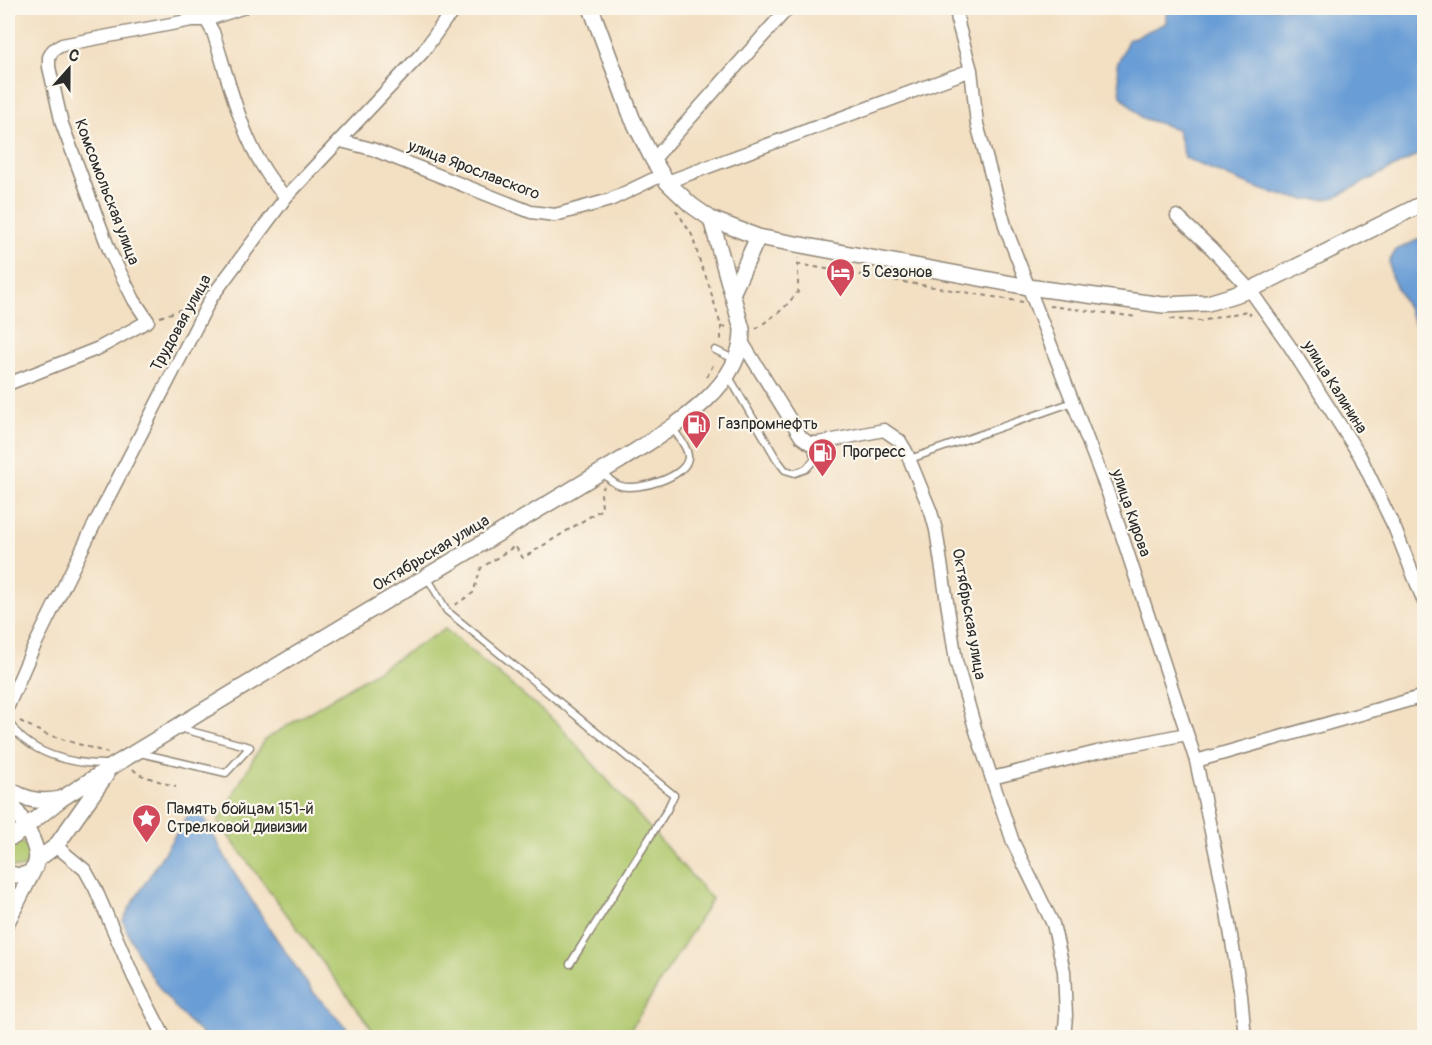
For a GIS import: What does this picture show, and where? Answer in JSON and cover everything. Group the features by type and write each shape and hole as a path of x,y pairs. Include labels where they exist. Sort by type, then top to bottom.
{"street":[{"name":"Комсомольская улица","path":"148,321 134,300 110,252 62,124 49,68 49,57 53,50 62,45 190,14 206,20 242,8"},
{"name":"Трудовая улица","path":"8,706 86,539 211,298 286,197 423,52 446,19 458,8"},
{"path":"591,8 632,118 664,179 711,219 758,237 1028,287 1163,305 1208,303 1250,290 1425,203"},
{"path":"653,160 788,8"},
{"name":"улица Кирова","path":"956,8 970,70 977,124 1006,229 1108,493 1196,760 1222,883 1241,995 1245,1038"},
{"path":"206,20 213,32 248,138 275,186 286,197"},
{"name":"улица Ярославского","path":"341,141 372,148 531,212 555,215 610,200 970,70"},
{"name":"улица Калинина","path":"1177,216 1250,290 1289,345 1360,456 1395,529 1425,602"},
{"path":"711,219 742,335 801,437 810,443"},
{"path":"732,294 758,237"},
{"name":"Трудовая улица","path":"8,384 99,348 148,321"},
{"name":"Октябрьская улица","path":"15,835 61,799 122,761 602,472 671,427 705,401 728,374 736,360 742,335"},
{"name":"Октябрьская улица","path":"810,443 884,430 900,441 909,459 936,530 956,661 975,728 1013,842 1053,924 1064,971 1066,1016 1064,1038"},
{"path":"1196,760 1425,696"},
{"path":"992,778 1097,752 1186,734"},
{"name":"Октябрьская улица","path":"37,862 56,846 122,761"},
{"name":"Октябрьская улица","path":"8,789 31,801 44,802 61,799"},
{"path":"8,797 15,835 34,843 37,848 37,862 8,920"},
{"path":"56,846 85,870 134,978 165,1038"},
{"path":"8,873 20,876 26,874 37,862"}],"lane":[{"path":"717,351 736,360"},
{"path":"728,374 785,470 795,473 813,464 815,459 810,443"},
{"path":"909,459 1072,402"},
{"path":"602,472 610,481 631,488 649,486 665,480 685,466 688,458 685,448 671,427"},
{"path":"426,576 447,611 674,795 668,810 570,964"},
{"path":"8,720 12,728 28,745 88,764 122,761 226,773 250,747 178,728"}],"path":[{"path":"679,194 669,200 692,235 721,326 721,344 707,378"},
{"path":"797,264 1035,304 1138,317 1140,302"},
{"path":"148,321 211,298"},
{"path":"1170,319 1202,321 1247,311 1256,318"},
{"path":"721,326 742,335"},
{"path":"16,718 45,734 122,761 138,774 176,787"}],"green space":[{"path":"445,629 559,725 712,899 626,1037 378,1037 218,822 264,740"},
{"path":"18,842 27,846 31,855 27,864 18,868 9,864 5,855 9,846"}],"water":[{"path":"1166,8 1424,8 1424,152 1333,198 1314,199 1296,198 1258,188 1185,158 1177,129 1142,118 1121,96 1117,65 1128,40 1166,23"},
{"path":"1424,237 1424,342 1391,276 1389,262 1396,250"},
{"path":"195,809 200,811 236,876 312,991 355,1037 206,1037 180,1013 157,985 138,954 123,921 189,813"}],"place":[{"name":"5 Сезонов","path":"841,298"},
{"name":"Газпромнефть","path":"697,450"},
{"name":"Прогресс","path":"822,478"},
{"name":"Память бойцам 151-й Стрелковой дивизии","path":"146,844"}]}
